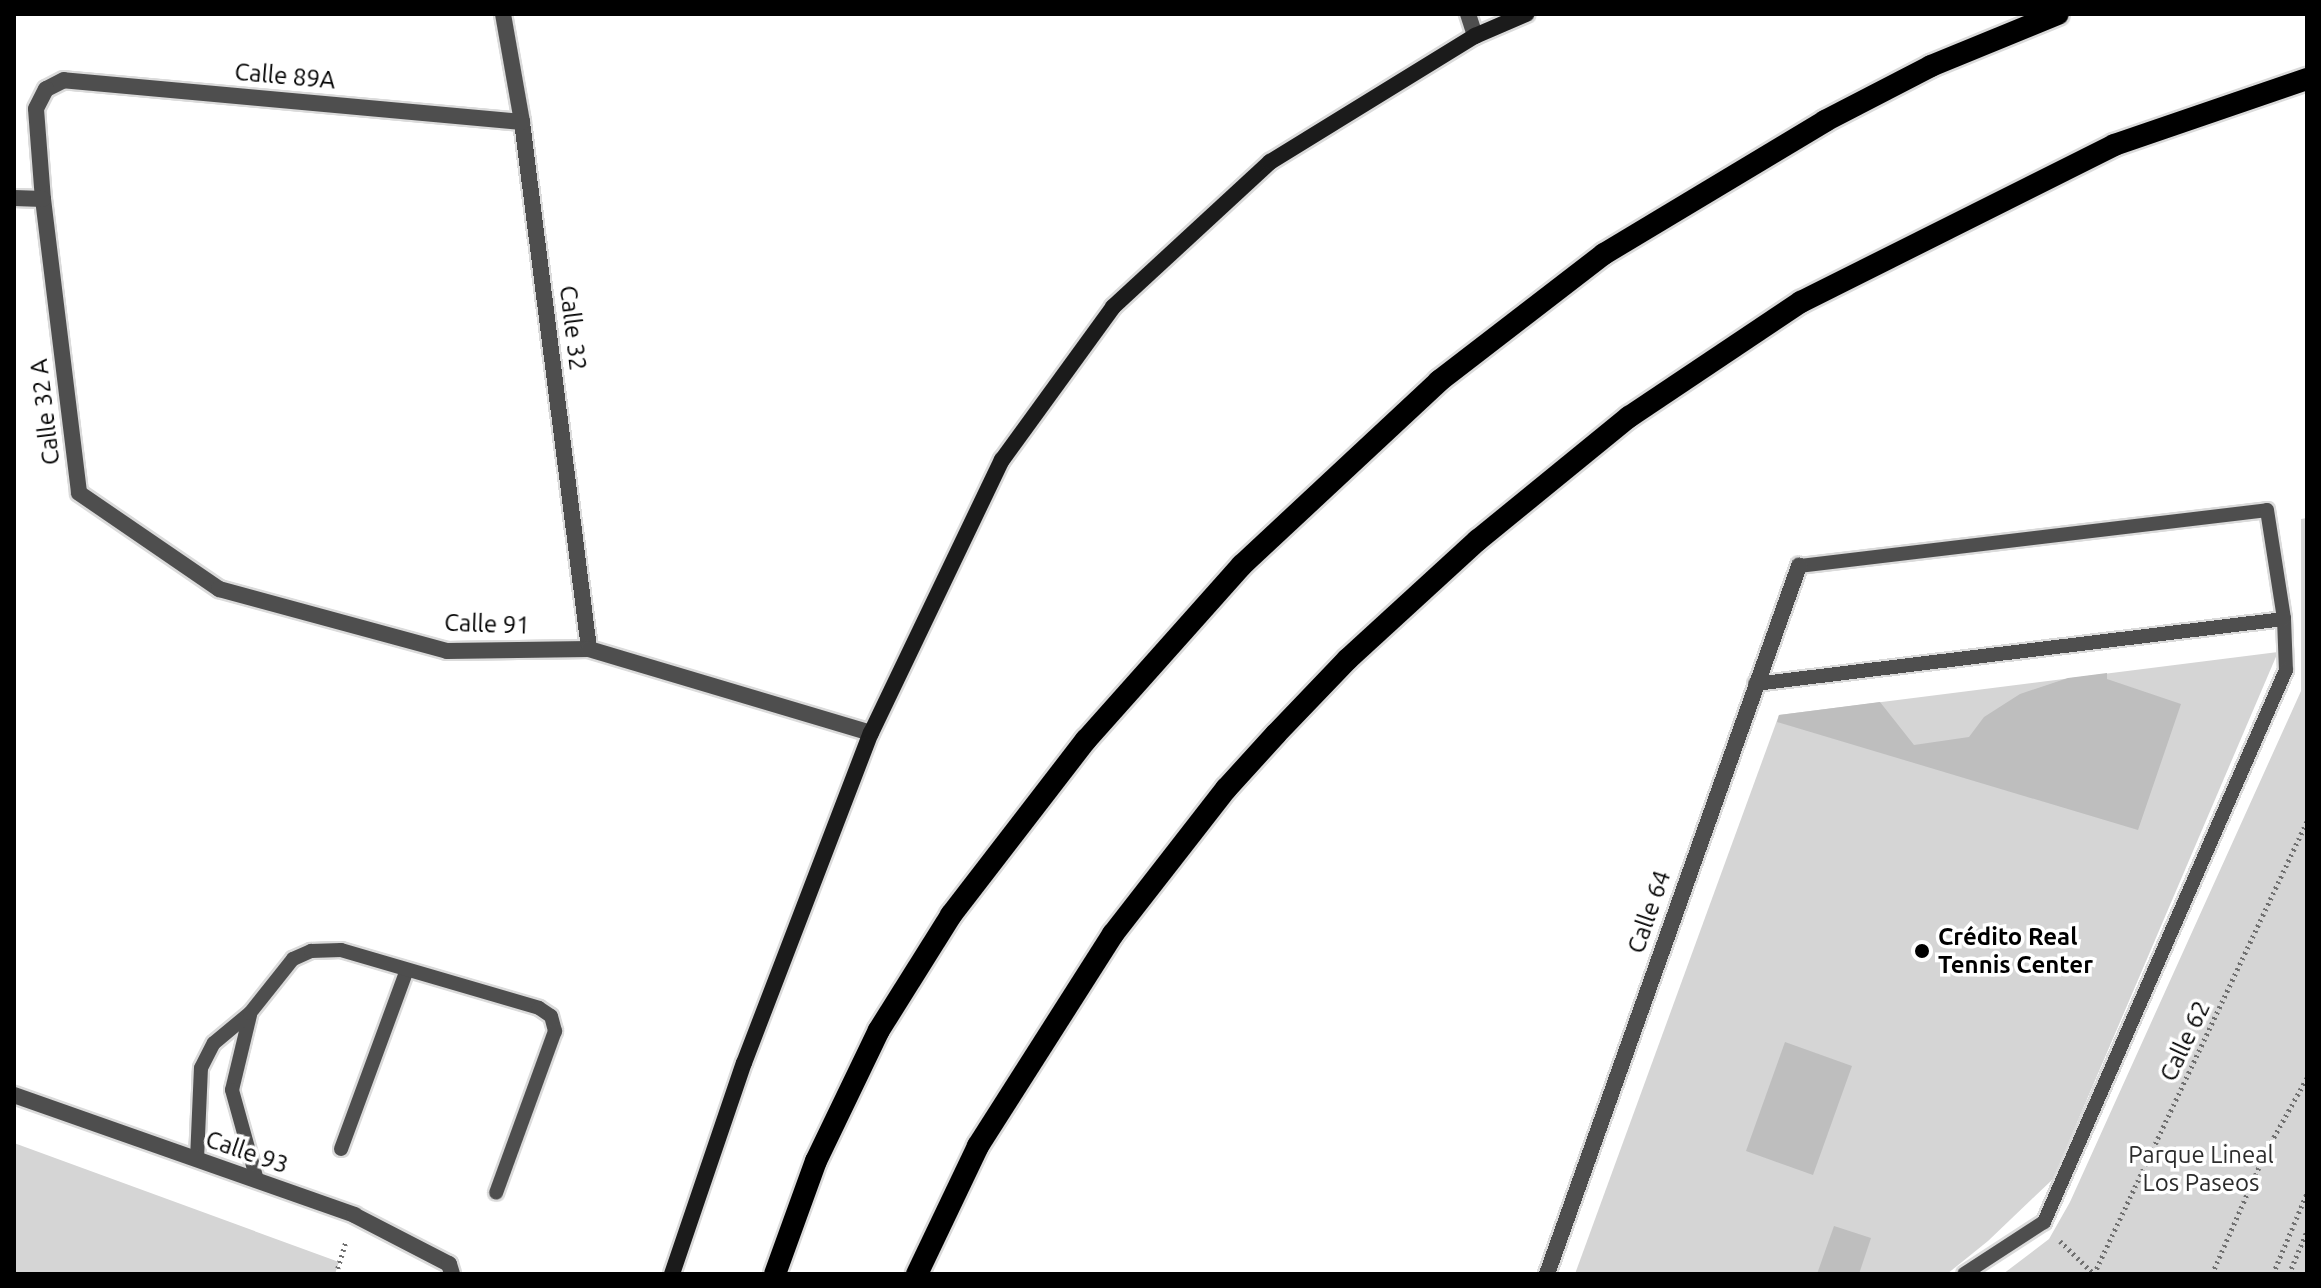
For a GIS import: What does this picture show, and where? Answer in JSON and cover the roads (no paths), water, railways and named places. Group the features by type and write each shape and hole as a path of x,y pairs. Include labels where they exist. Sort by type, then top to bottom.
{"highway":[{"path":"775,1274 816,1161 879,1030 951,915 1086,740 1242,565 1439,381 1604,254 1825,121 1931,66 2058,14"},
{"path":"917,1274 978,1146 1105,946 1170,860 1226,789 1348,659 1508,514 1629,417 1801,302 2114,145 2307,79"}],"main road":[{"path":"672,1274 744,1063 871,733 1002,460 1113,307 1270,162 1475,36 1526,14"}],"street":[{"name":"Calle 32","path":"503,14 522,122 589,649"},
{"path":"1468,14 1475,36"},
{"name":"Calle 89A","path":"46,89 64,80 522,122"},
{"name":"Calle 32 A","path":"46,89 36,109 43,199 79,493"},
{"path":"14,198 43,199"},
{"name":"Calle 91","path":"79,493 219,589 447,651 589,649 871,733"},
{"name":"Calle 64","path":"1547,1274 1799,566"},
{"name":"Calle 93","path":"14,1095 354,1215 449,1264 452,1274"}],"lane":[{"path":"1799,566 2267,510 2284,619 2286,670 2044,1222 1964,1274"},
{"path":"1755,684 2284,619"},
{"path":"197,1159 201,1068 214,1043 250,1013 293,959 311,951 341,950 539,1008 551,1016 555,1031 496,1193"},
{"path":"341,1149 407,970"},
{"path":"250,1013 232,1090 257,1180"}],"place":[{"name":"Crédito Real Tennis Center","path":"1922,951"}],"park label":[{"name":"Parque Lineal Los Paseos","path":"2201,1169"}]}
